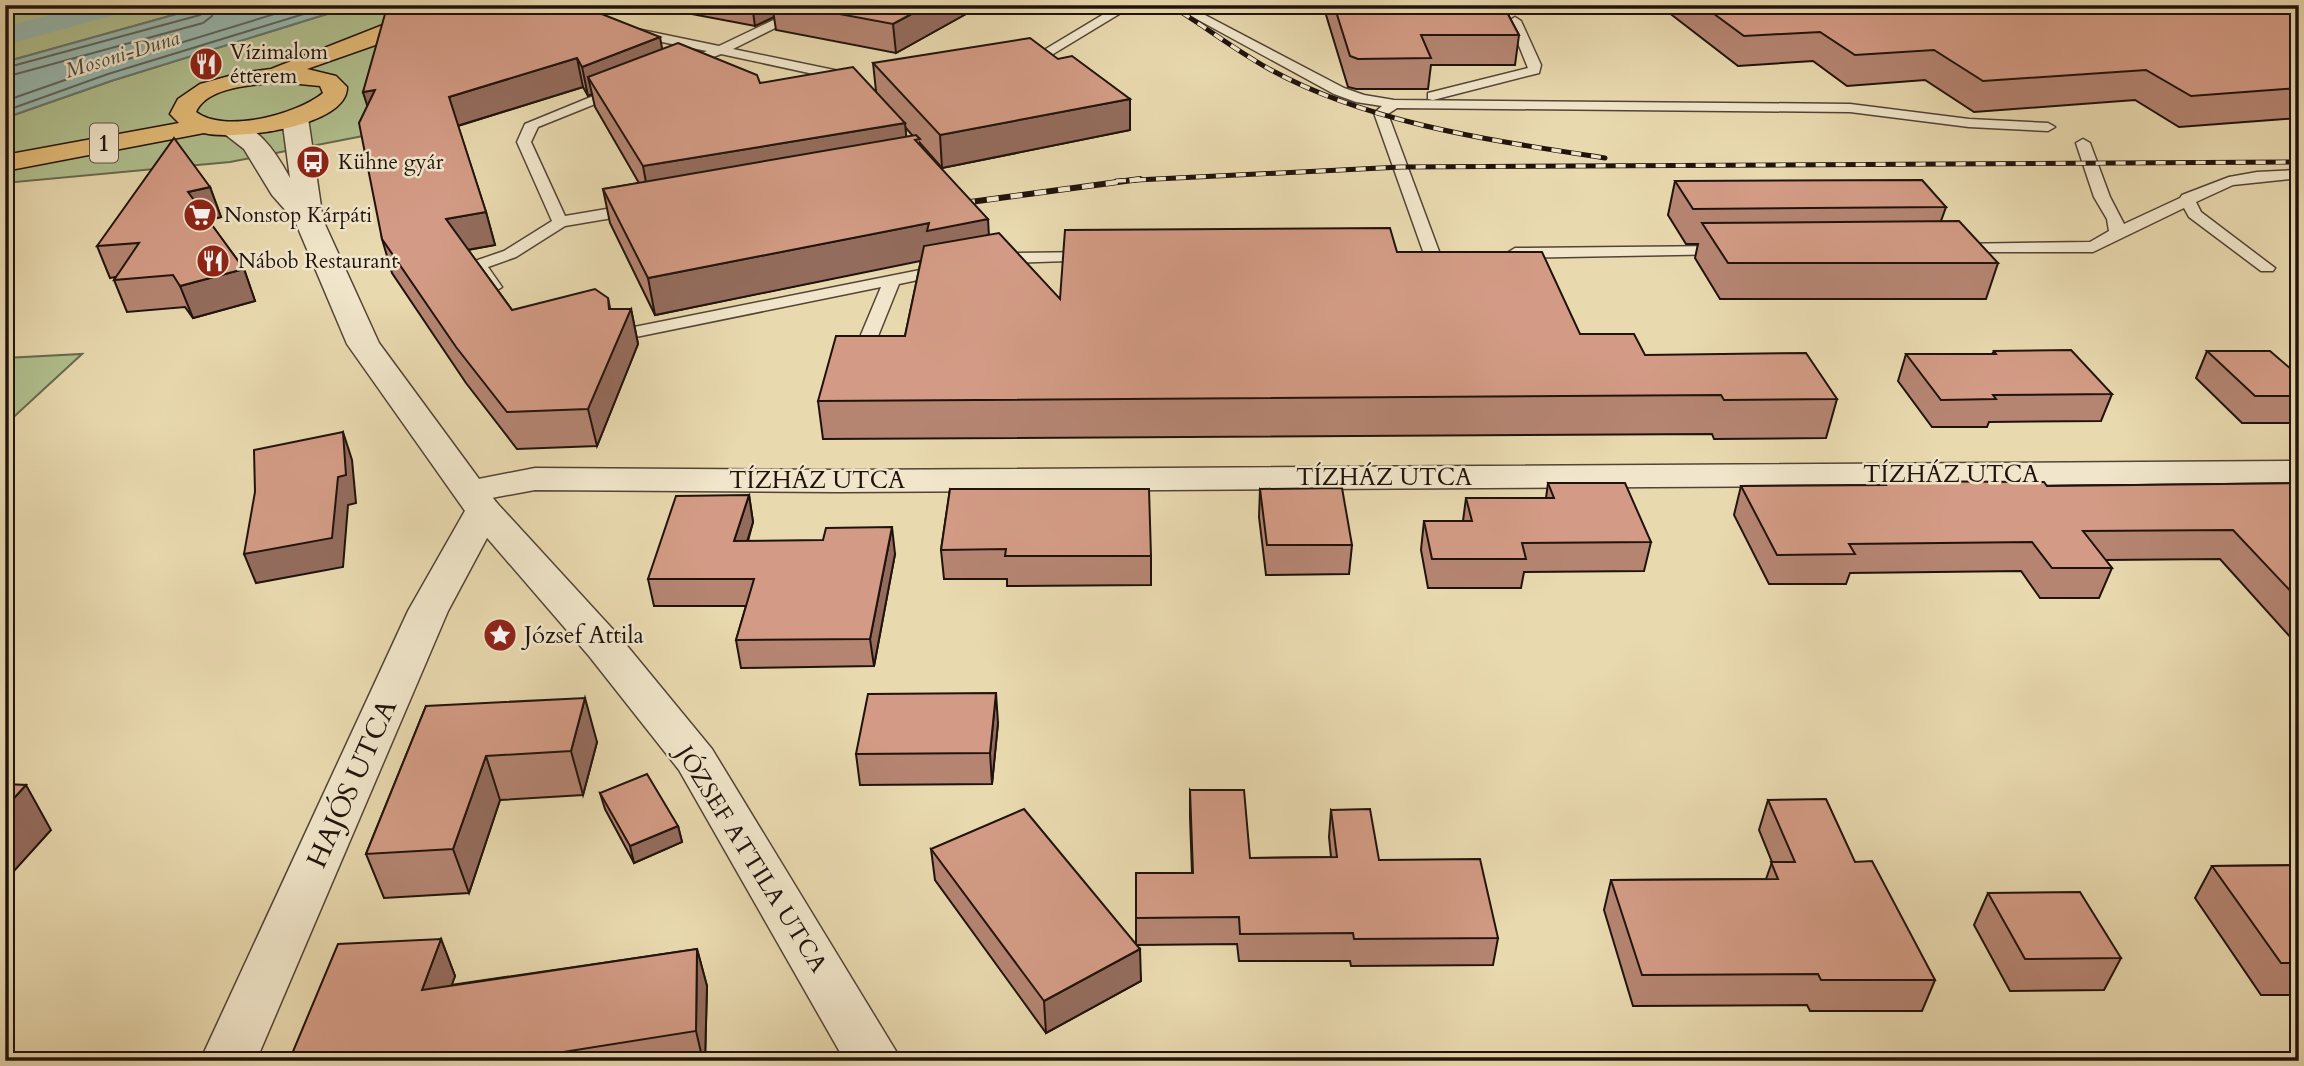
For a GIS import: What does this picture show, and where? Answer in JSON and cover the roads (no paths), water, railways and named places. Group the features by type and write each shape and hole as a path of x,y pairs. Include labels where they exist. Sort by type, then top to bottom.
{"main road":[{"name":"1","path":"5,148 92,129 188,103 219,86 266,76 384,32 467,5"},
{"path":"322,79 354,55 472,5"},
{"name":"1","path":"5,163 203,125 230,128 262,125 295,118 322,107 332,99 335,87 322,79 292,75 266,76"},
{"path":"188,103 184,108 186,118 203,125"}],"street":[{"name":"JÓZSEF ATTILA UTCA","path":"295,118 309,220 363,344 477,500 604,646 696,760 874,1061"},
{"name":"JÓZSEF ATTILA UTCA","path":"230,128 253,143 268,162 282,188 309,220"},
{"name":"TÍZHÁZ UTCA","path":"477,500 535,479 838,481 2299,471"},
{"name":"HAJÓS UTCA","path":"228,1061 477,500"}],"lane":[{"path":"671,70 721,50 815,5"},
{"path":"1030,62 1128,5"},
{"path":"1177,5 1339,91 1361,99 1399,104 1850,108 1969,122 2048,127"},
{"path":"1432,254 1381,113 1399,104 1534,70 1535,65 1515,21"},
{"path":"617,29 834,74 853,82 862,92"},
{"path":"560,222 524,142 532,124 633,84"},
{"path":"2083,143 2102,197 2115,219 2117,233"},
{"path":"1934,249 2093,247 2187,198 2244,177 2299,174"},
{"path":"2187,198 2194,214 2267,268"},
{"path":"501,297 478,265 510,254 560,222 654,206"},
{"path":"1499,253 1743,251"},
{"path":"609,318 631,333 965,266 1007,253 1106,257"},
{"path":"1539,253 1550,276"},
{"path":"859,361 892,280"}],"water":[{"name":"Mosoni-Duna","path":"209,5 356,5 111,81 5,118 5,62"}],"waterway":[{"path":"5,36 119,5"}],"railway":[{"path":"1181,12 1271,70 1309,89 1349,104 1434,128 1605,158"},
{"path":"1131,180 1401,167 2299,162"},
{"path":"1131,180 1140,179"},
{"path":"963,203 1131,180"},
{"path":"1116,181 1131,180"}],"place":[{"name":"Vízimalom étterem","path":"206,64"},
{"name":"Kühne gyár","path":"313,162"},
{"name":"Nonstop Kárpáti","path":"200,215"},
{"name":"Nábob Restaurant","path":"213,261"},
{"name":"József Attila","path":"500,635"}]}
